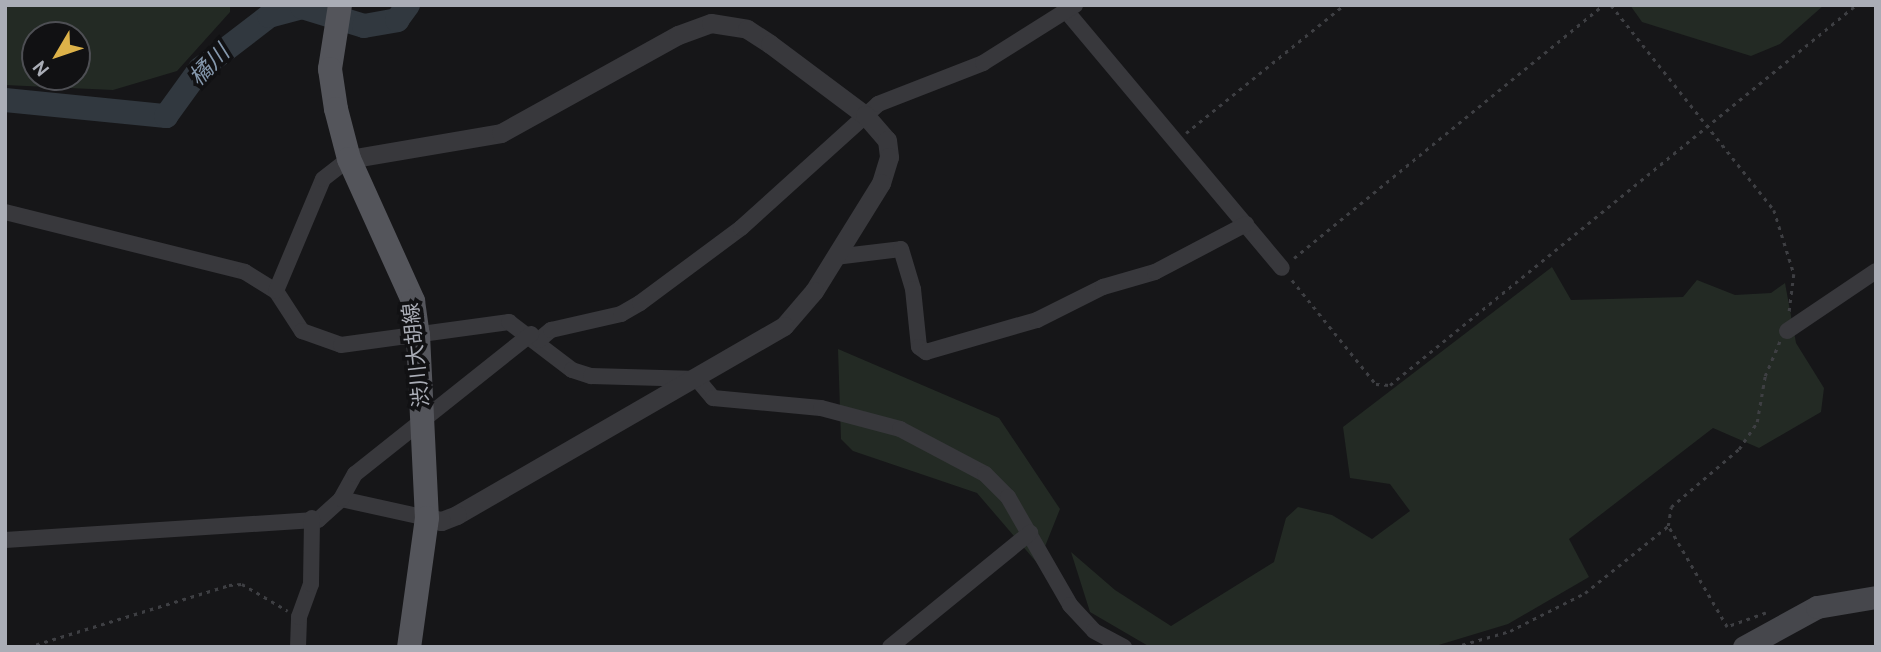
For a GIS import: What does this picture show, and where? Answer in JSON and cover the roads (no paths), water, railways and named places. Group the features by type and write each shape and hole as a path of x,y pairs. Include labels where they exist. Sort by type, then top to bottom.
{"main road":[{"name":"渋川大胡線","path":"339,8 332,35 336,110 349,159 413,301 418,335 426,518 409,647"},
{"path":"1744,647 1817,607 1876,597"}],"street":[{"path":"5,540 312,518 318,520 341,499 355,474 423,418 535,337 551,330 621,314 639,303 741,228 878,104 1022,44 1071,8 1282,268"},
{"path":"276,291 323,179 349,159 500,133 678,34 711,23 747,29 865,115 887,140 887,169 835,257 784,326 457,515 441,521 341,499"},
{"path":"5,212 245,272 276,291 302,331 341,345 418,335 485,321 509,322 535,337 572,370 591,376 696,379 713,398 862,417 949,451 1008,497 1070,605 1094,631 1124,647"},
{"path":"835,257 901,249 914,289 919,347 926,352 1037,320 1103,287 1155,272 1246,224"},
{"path":"1787,331 1876,271"},
{"path":"298,647 299,617 311,584 312,518"},
{"path":"890,647 1030,533"}],"waterway":[{"name":"橘川","path":"5,100 166,116 200,69 269,16 302,7 364,26 397,20 408,5"}]}
